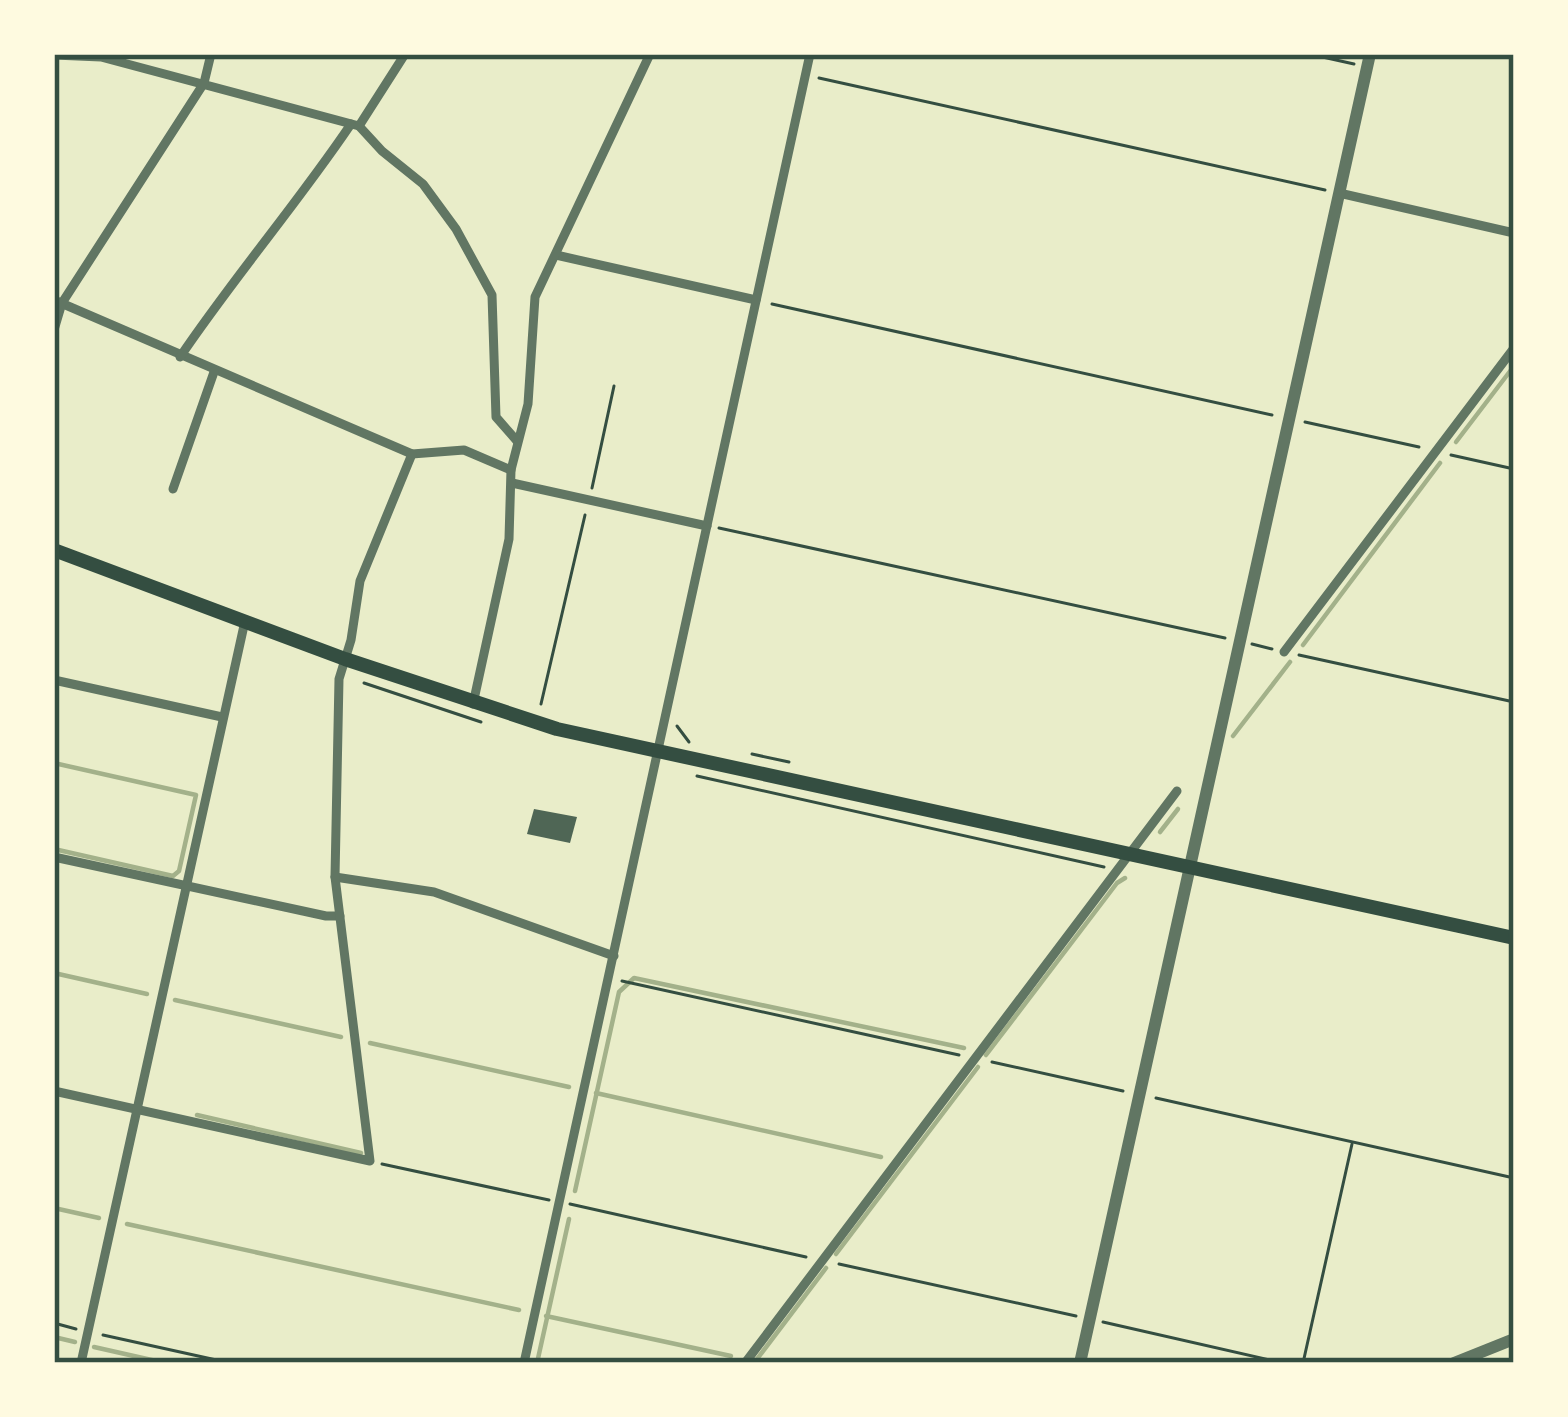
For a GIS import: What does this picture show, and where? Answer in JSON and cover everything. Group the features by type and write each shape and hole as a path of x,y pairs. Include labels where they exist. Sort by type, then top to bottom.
{"main road":[{"path":"54,550 345,659 536,723 1514,938"}],"street":[{"path":"54,330 58,302 204,83 211,54"},
{"path":"180,357 405,54"},
{"path":"473,704 509,539 511,470 528,404 535,297 650,54"},
{"path":"524,1363 810,54"},
{"path":"54,55 101,57 355,126 423,184 456,230 492,295 496,417 517,441"},
{"path":"1080,1363 1369,60"},
{"path":"1339,193 1514,233"},
{"path":"556,255 756,300"},
{"path":"58,302 412,454 464,450 511,470"},
{"path":"1284,652 1514,348"},
{"path":"173,489 214,372"},
{"path":"54,1091 370,1161 335,877 339,679 360,580 412,454"},
{"path":"512,483 707,526"},
{"path":"81,1363 244,621"},
{"path":"54,680 222,717"},
{"path":"745,1363 1177,791"},
{"path":"54,857 340,916"},
{"path":"335,877 434,892 614,956"},
{"path":"1454,1363 1514,1339"}],"path":[{"path":"1310,54 1369,60"},
{"path":"805,75 1339,193"},
{"path":"756,300 1514,469"},
{"path":"536,723 614,386"},
{"path":"707,526 1514,702"},
{"path":"683,770 703,779 1106,867"},
{"path":"609,978 1514,1178"},
{"path":"1303,1363 1353,1142"},
{"path":"370,1161 559,1202"},
{"path":"1090,1319 1282,1363"},
{"path":"54,1323 230,1363"}],"building":[{"path":"534,809 577,817 570,843 527,834"}],"waterway":[{"path":"1456,442 1514,366"},
{"path":"1303,645 1440,463"},
{"path":"1233,736 1290,662"},
{"path":"54,763 196,795 179,871 173,876 54,849"},
{"path":"1160,832 1178,809"},
{"path":"986,1055 1125,878"},
{"path":"54,973 147,994"},
{"path":"575,1191 619,992 634,978 964,1048"},
{"path":"175,1000 341,1037"},
{"path":"370,1043 569,1087"},
{"path":"836,1254 978,1067"},
{"path":"596,1093 881,1157"},
{"path":"197,1115 361,1153"},
{"path":"54,1208 99,1218"},
{"path":"537,1363 569,1219"},
{"path":"127,1224 519,1310"},
{"path":"754,1363 826,1268"},
{"path":"546,1316 731,1356"},
{"path":"54,1337 75,1342"},
{"path":"94,1347 165,1363"}]}
